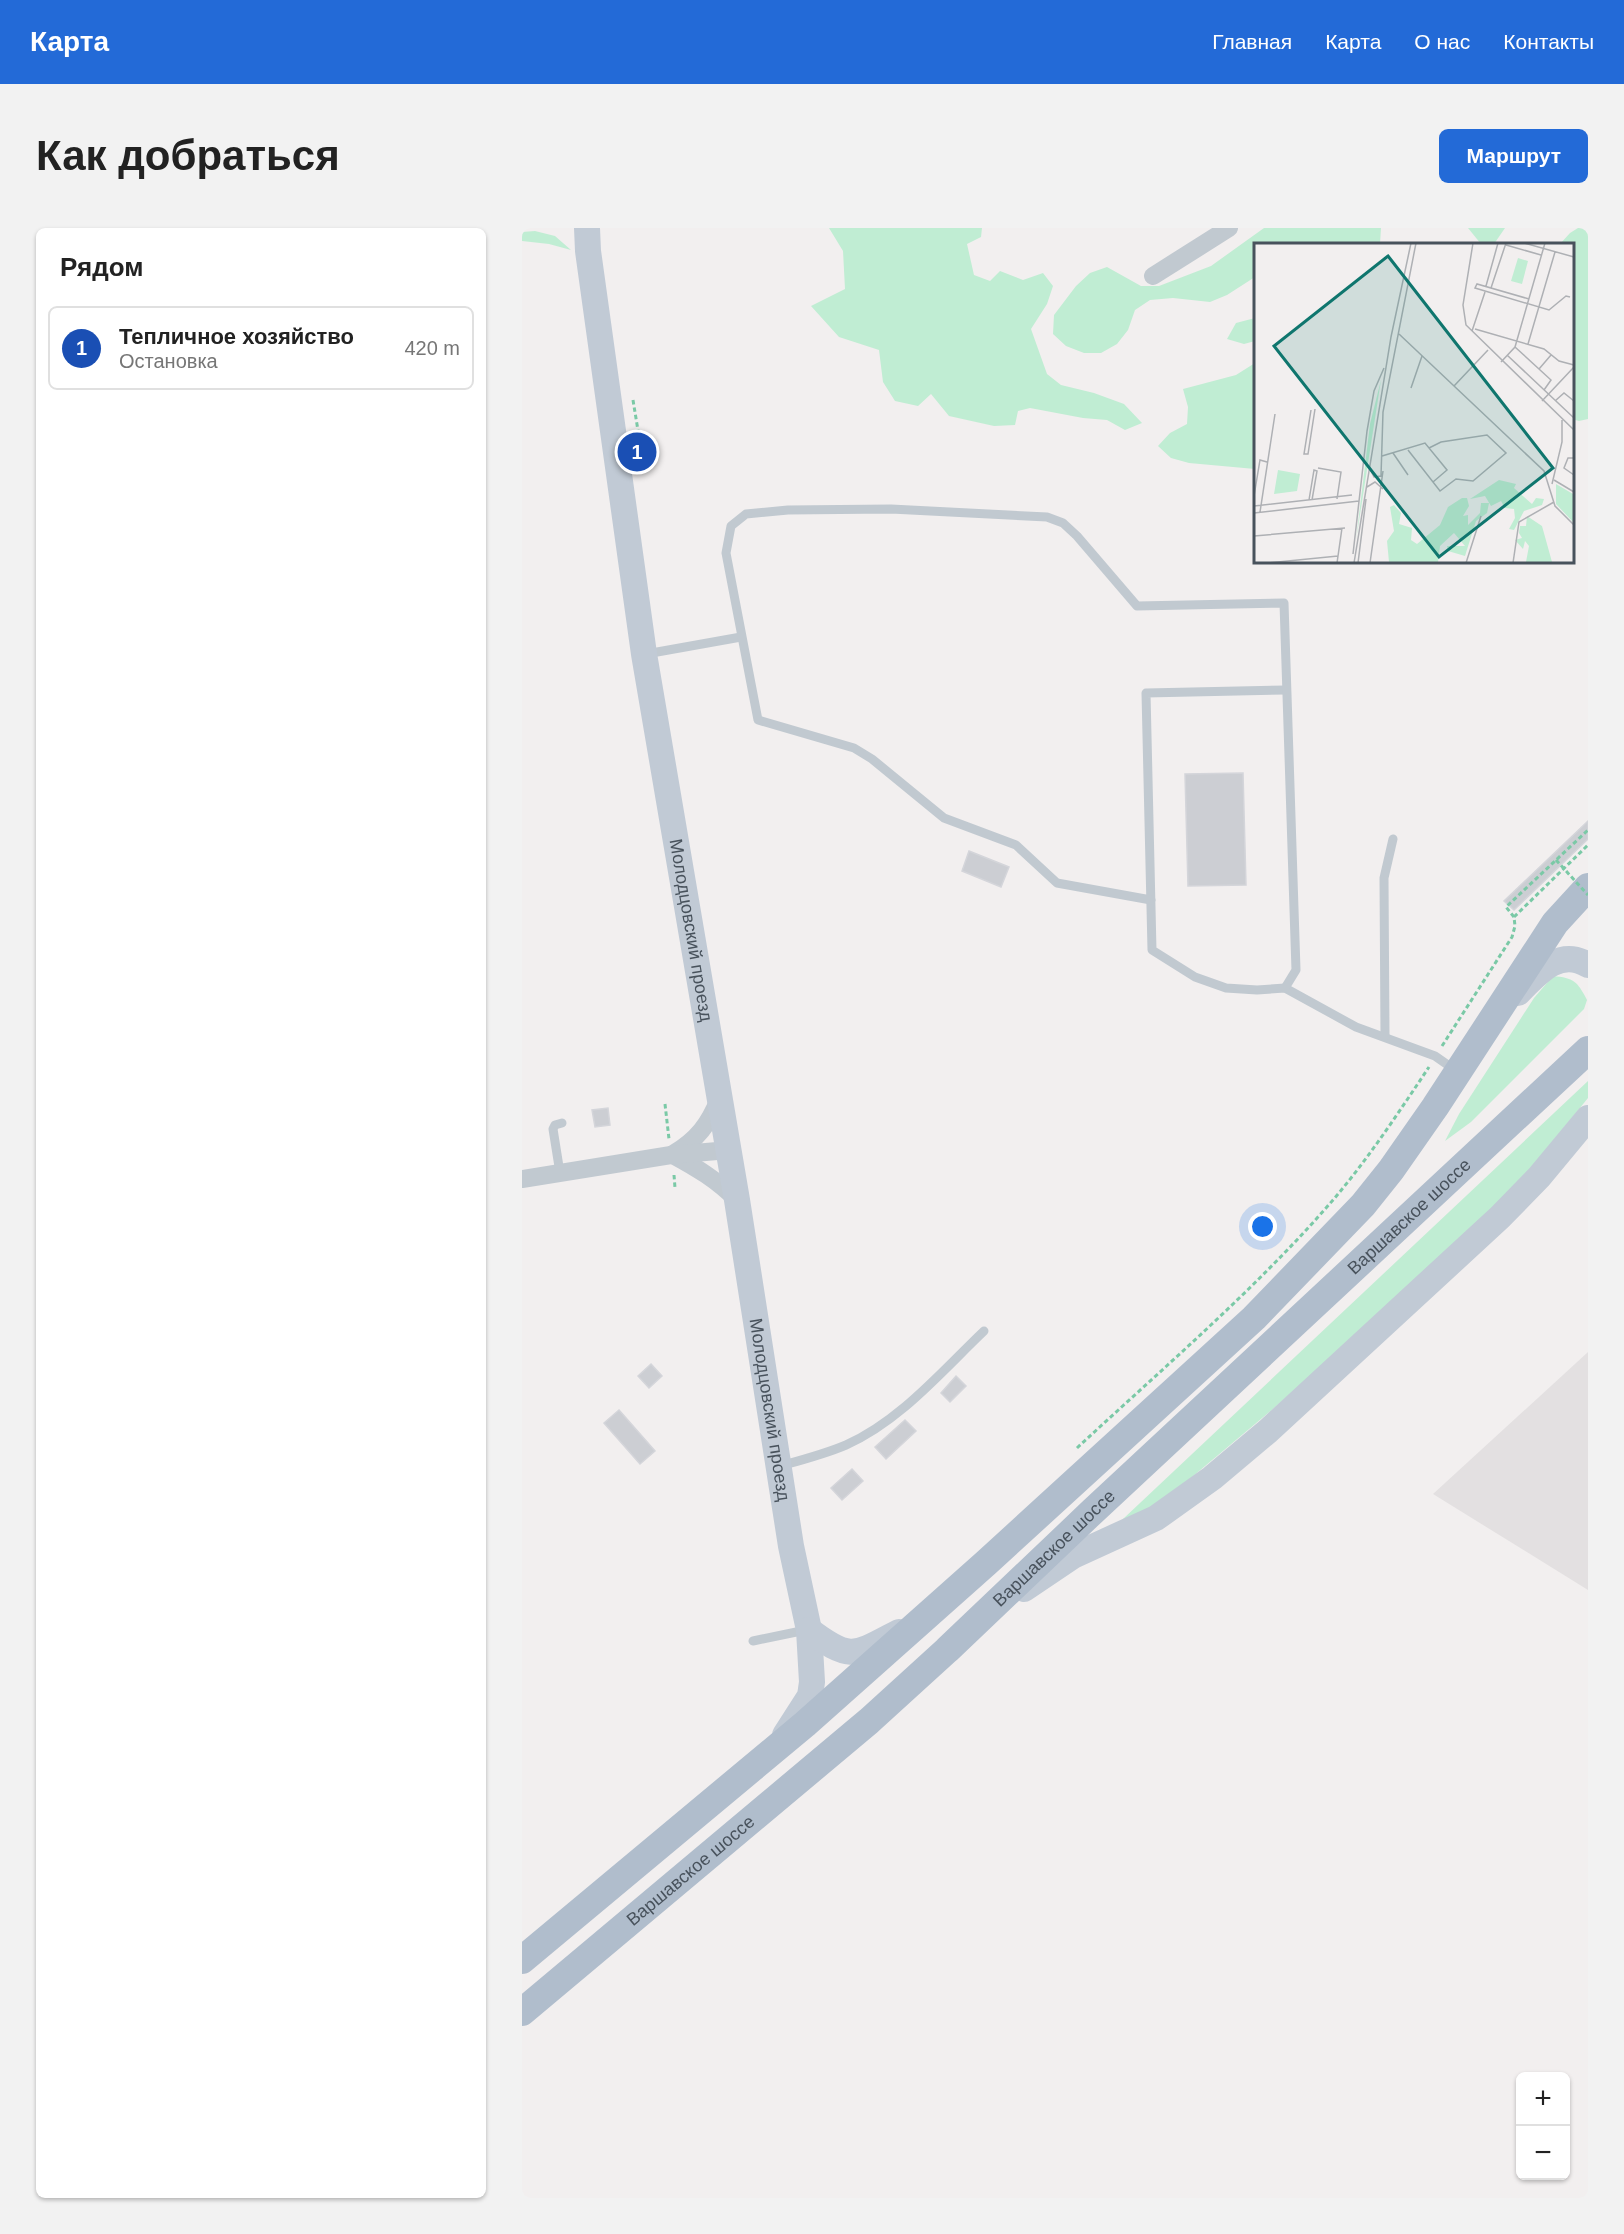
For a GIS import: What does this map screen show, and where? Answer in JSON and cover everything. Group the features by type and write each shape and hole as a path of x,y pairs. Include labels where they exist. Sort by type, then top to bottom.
{"main road":[{"name":"Варшавское шоссе","path":"522,1959 778,1745 923,1620 1254,1318 1363,1204 1391,1170 1447,1064 1490,1022 1555,923 1588,886"},
{"name":"Варшавское шоссе","path":"522,2012 869,1721 964,1635 1093,1511 1580,1058"}],"street":[{"name":"Молодцовский проезд","path":"587,228 588,251 644,654 729,1150 791,1546 809,1630 812,1682 810,1695 778,1745"},
{"path":"1153,276 1229,228"},
{"path":"1490,1022 1544,967 1557,960 1576,961 1588,965"},
{"path":"1580,1058 1588,1036"},
{"path":"671,1155 686,1146 704,1130 712,1118 720,1097"},
{"path":"964,1635 1073,1556 1156,1518 1212,1478 1268,1431 1491,1225 1539,1177 1588,1118"},
{"path":"522,1179 671,1155 729,1150"},
{"path":"671,1155 706,1173 737,1200"},
{"path":"809,1630 835,1649 855,1652 866,1650 923,1620"}],"lane":[{"path":"1151,900 1057,883 1016,845 944,818 872,759 854,748 758,720 726,553 731,526 746,514 788,510 891,509 1047,517 1063,523 1077,536 1137,606 1284,603 1296,970 1285,988"},
{"path":"644,654 741,637"},
{"path":"1286,690 1146,693 1152,950 1195,977 1226,988 1257,990 1285,988 1356,1027 1385,1036 1447,1064"},
{"path":"1385,1036 1384,878 1393,839"},
{"path":"561,1173 553,1130 555,1125 562,1123"},
{"path":"780,1466 847,1444 876,1427 900,1410 984,1331"},
{"path":"753,1641 809,1630"}],"path":[{"path":"633,400 645,473"},
{"path":"1077,1448 1295,1241 1447,1064 1455,1022 1512,937 1515,926 1514,917 1506,907 1588,830"},
{"path":"1514,917 1588,845"},
{"path":"1556,860 1588,895"}],"shaded area":[{"path":"1588,1352 1588,1590 1433,1494"}],"green space":[{"path":"829,228 982,228 981,237 967,244 974,275 990,281 1000,271 1023,280 1043,273 1053,286 1047,304 1031,329 1047,374 1061,385 1094,393 1124,404 1142,423 1125,430 1107,420 1030,408 1018,411 1015,425 994,426 949,416 931,394 918,406 895,401 883,382 879,350 839,337 811,306 845,289 843,251"},
{"path":"1264,228 1381,228 1380,243 1254,243 1254,278 1227,295 1210,302 1173,298 1150,300 1135,310 1128,330 1117,344 1101,353 1084,353 1066,346 1053,334 1054,315 1076,286 1090,273 1107,267 1141,286 1159,286 1211,266"},
{"path":"1468,228 1505,228 1495,243 1480,243"},
{"path":"1578,228 1588,228 1588,419 1579,421 1573,419 1573,243 1561,243"},
{"path":"535,231 555,236 571,250 549,244 522,241 522,232"},
{"path":"1254,318 1254,341 1244,344 1227,339 1236,323"},
{"path":"1254,364 1254,469 1189,463 1171,458 1158,446 1170,433 1187,424 1188,407 1183,389 1236,375"},
{"path":"1553,976 1570,979 1577,985 1587,1000 1584,1009 1471,1122 1445,1141 1459,1114 1534,998"},
{"path":"1588,1081 1588,1098 1517,1185 1387,1308 1273,1409 1167,1498 1123,1522 1123,1519"}],"building":[{"path":"1243,773 1246,885 1188,886 1185,774"},
{"path":"1588,821 1588,839 1514,910 1504,901"},
{"path":"969,851 1009,867 1001,887 962,871"},
{"path":"608,1108 610,1125 595,1127 592,1110"},
{"path":"651,1364 662,1376 649,1388 638,1376"},
{"path":"956,1376 966,1386 950,1402 941,1393"},
{"path":"619,1410 655,1451 640,1464 604,1423"},
{"path":"905,1420 916,1431 886,1459 875,1447"},
{"path":"852,1469 863,1481 842,1500 831,1488"}],"place":[{"name":"Тепличное хозяйство","path":"637,452"}]}
